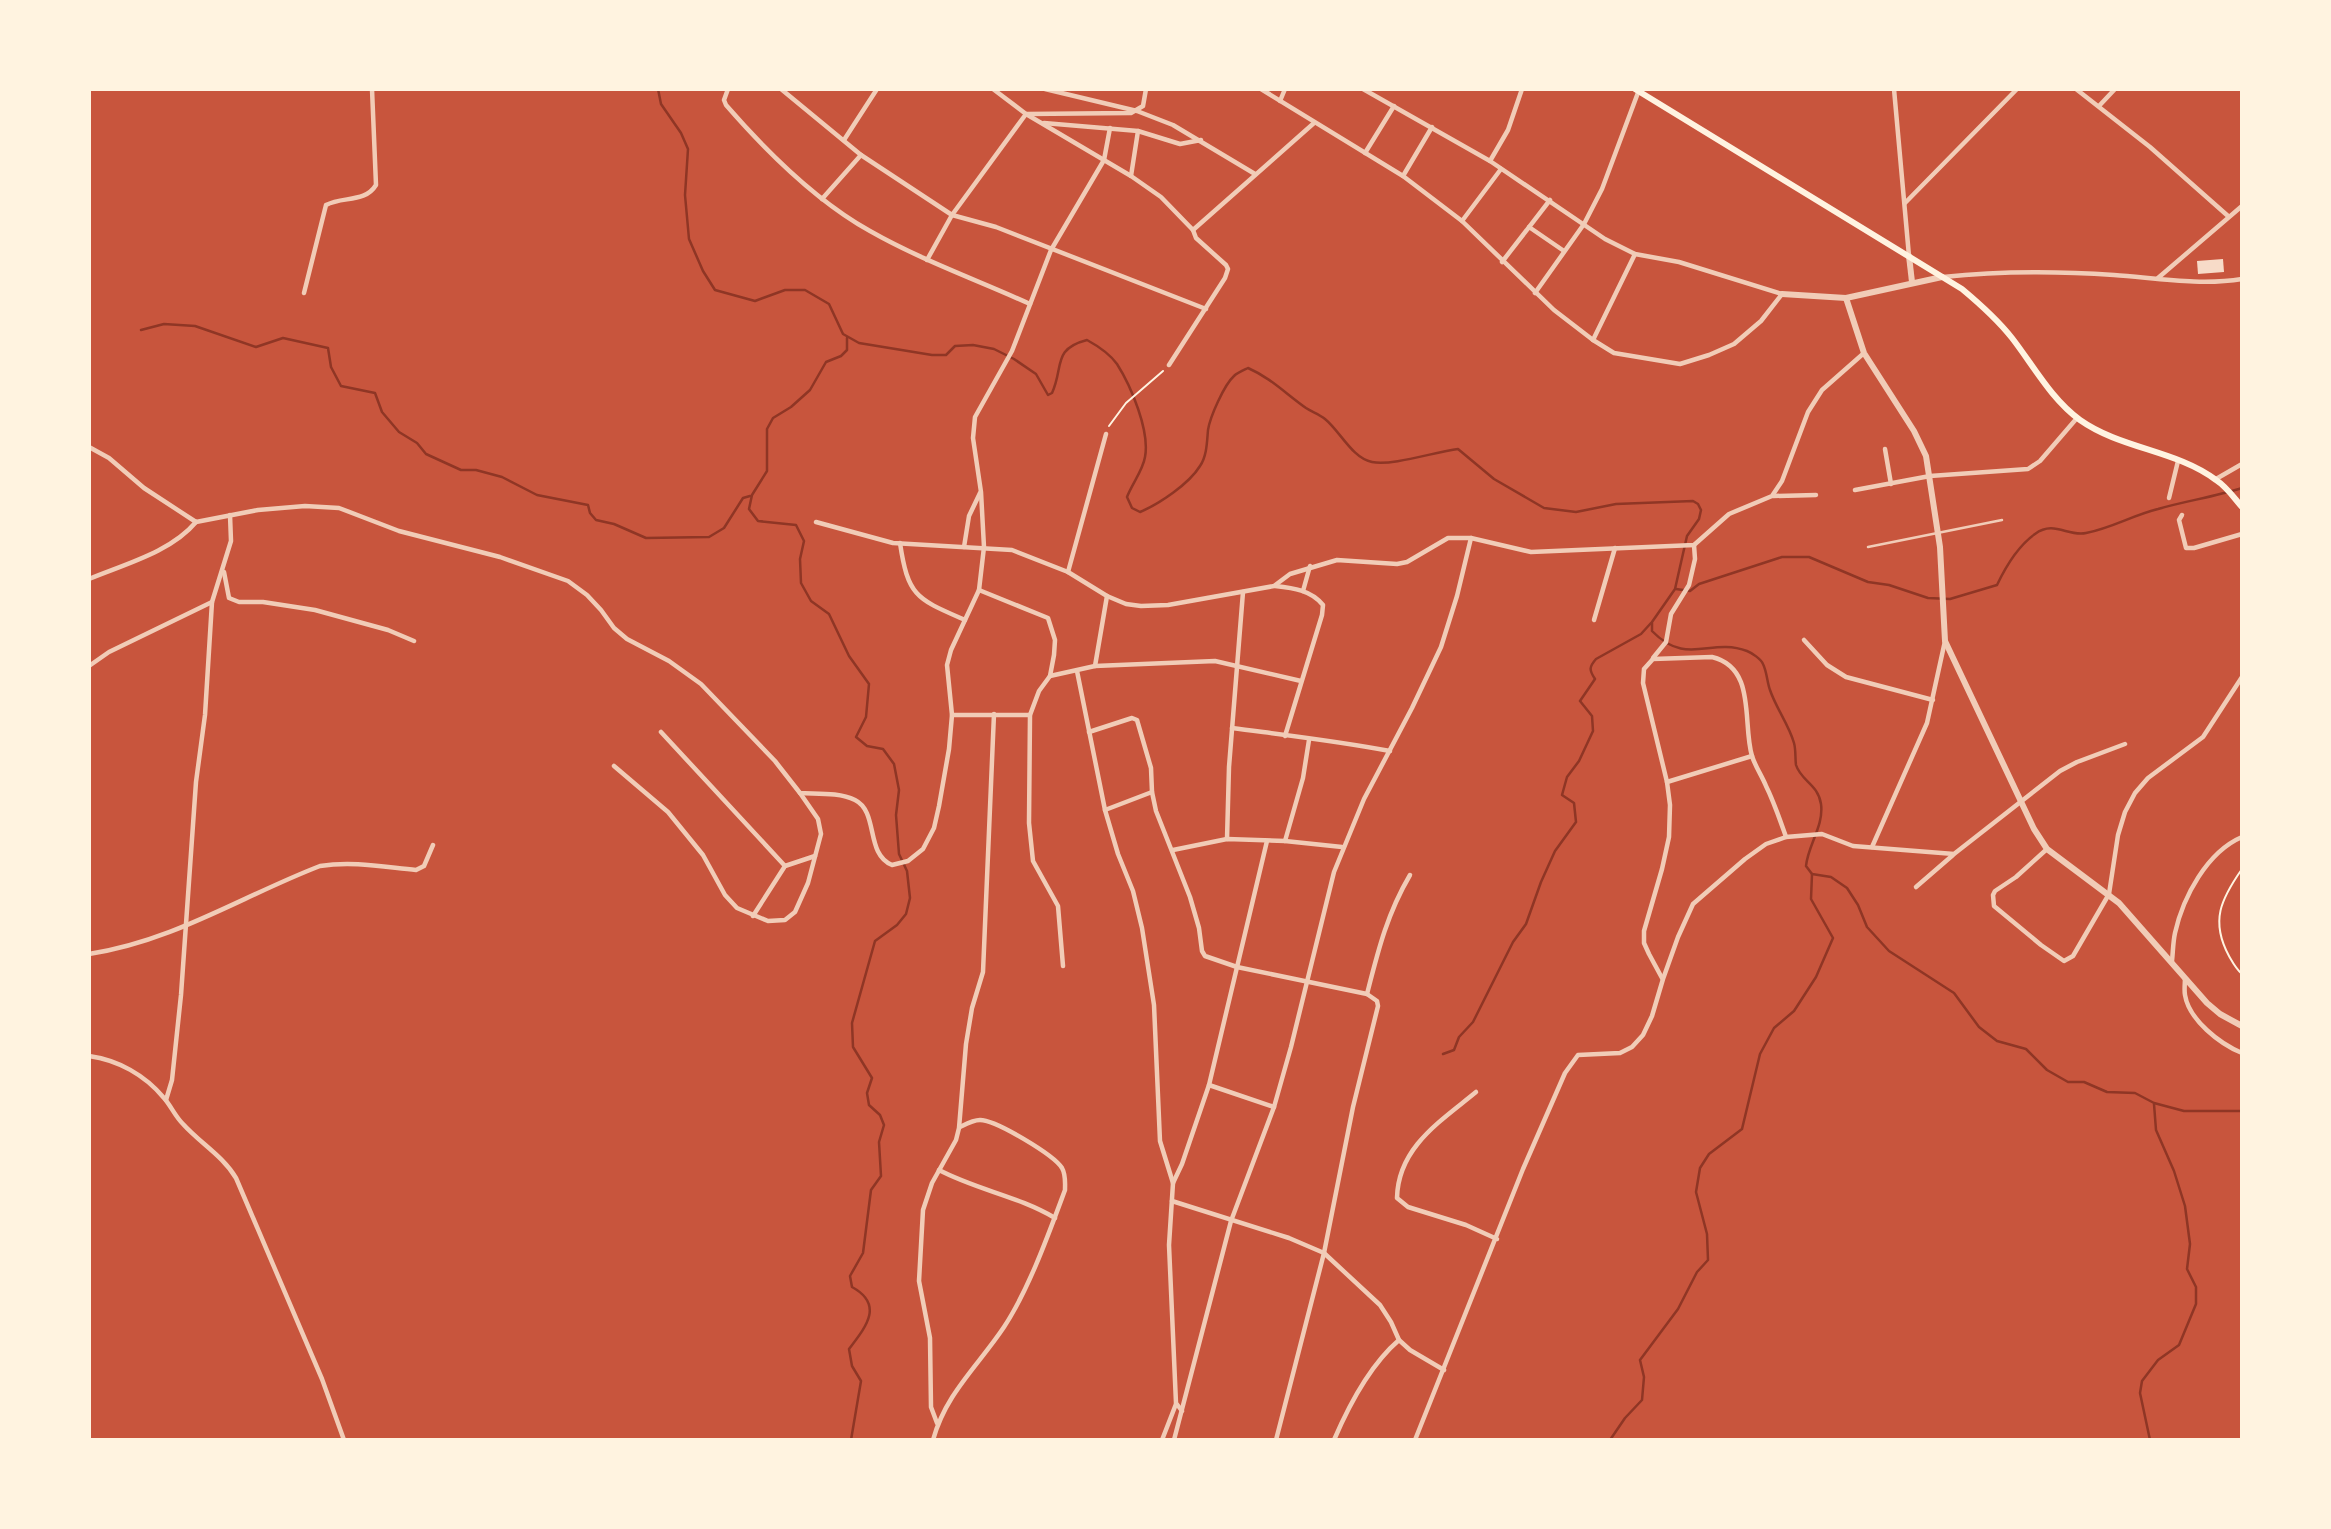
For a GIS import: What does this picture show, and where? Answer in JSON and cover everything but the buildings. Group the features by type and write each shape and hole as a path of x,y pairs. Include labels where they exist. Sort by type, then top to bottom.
{"main road":[{"path":"1637,90 1962,289 1990,313 2045,383 2077,418 2111,437 2178,461 2216,480 2242,507"}],"street":[{"path":"304,293 327,205 365,196 376,185 372,89"},
{"path":"727,89 724,100 726,105 750,132 822,199 870,231 928,260 1030,304"},
{"path":"781,89 861,155 952,215 996,227 1206,309"},
{"path":"844,140 877,89"},
{"path":"993,89 1026,114 1131,176 1161,197 1193,230 1196,238 1228,269 1170,365"},
{"path":"1045,89 1137,111 1173,125 1255,174"},
{"path":"1026,114 1131,113 1143,106 1146,89"},
{"path":"1261,89 1403,176 1462,221 1535,293 1593,340 1614,353 1680,364 1734,344 1761,321 1782,294"},
{"path":"1280,101 1285,89"},
{"path":"1363,89 1490,161 1605,239 1635,254 1679,262 1782,294 1846,298 1886,291 1912,282 1974,274 2104,274 2218,282 2242,279"},
{"path":"1490,161 1508,130 1522,89"},
{"path":"1894,89 1912,282"},
{"path":"1905,203 2017,89"},
{"path":"2076,89 2150,147 2228,216"},
{"path":"2099,106 2115,89"},
{"path":"1535,293 1584,224 1602,189 1637,90"},
{"path":"1365,153 1394,106"},
{"path":"928,260 952,215 1026,114"},
{"path":"1041,123 1138,131 1180,144 1202,140"},
{"path":"1193,230 1314,123"},
{"path":"1403,176 1432,127"},
{"path":"800,793 840,796 861,804 881,857 892,864 908,861 923,849 934,828 949,749 952,715 947,665 951,650 979,590 984,547 973,426 975,417 1007,363 1051,250 1104,160 1110,128"},
{"path":"1131,176 1138,131"},
{"path":"822,199 861,155"},
{"path":"1462,221 1501,169"},
{"path":"1502,262 1550,200"},
{"path":"2158,278 2242,206"},
{"path":"1529,227 1564,251"},
{"path":"1593,340 1635,254"},
{"path":"1846,298 1864,353 1914,431 1926,456 1938,531 1945,641 1927,723 1872,847"},
{"path":"1772,496 1782,481 1808,412 1822,390 1864,353"},
{"path":"1856,490 1972,471 2028,469 2040,461 2077,418"},
{"path":"1068,572 1106,434"},
{"path":"89,447 109,457 144,488 196,522"},
{"path":"1885,450 1891,484"},
{"path":"2169,498 2178,461"},
{"path":"2216,480 2242,464"},
{"path":"964,547 969,516 981,492"},
{"path":"1274,586 1290,574 1337,560 1397,564 1407,562 1447,538 1471,538 1531,552 1694,545 1729,514 1772,496 1816,495"},
{"path":"89,579 158,550 186,534 196,522 305,506 339,508 399,531 500,557 568,581 587,595 614,628 627,639 669,661 701,684 775,761 800,793 821,826 808,883 795,912 785,920 768,921 737,908 725,895 704,855 668,812 614,766"},
{"path":"166,1100 173,1080 188,925 196,782 205,715 212,602 231,541 230,515"},
{"path":"2182,515 2179,520 2186,548 2242,534"},
{"path":"816,522 900,543 1012,550 1068,572 1107,596 1126,604 1168,605 1274,586 1303,591 1316,597 1323,605 1322,615 1285,736"},
{"path":"1174,1440 1231,1221 1274,1107 1309,983 1322,916 1343,847 1364,799 1441,647 1471,538"},
{"path":"900,543 904,572 917,595 965,620"},
{"path":"1663,979 1648,954 1644,931 1669,837 1670,805 1643,682 1644,669 1665,644 1671,614 1689,585 1695,559 1694,545"},
{"path":"1594,620 1615,548"},
{"path":"1303,591 1310,566"},
{"path":"223,568 229,598 239,602 315,610 376,626 414,640"},
{"path":"979,590 1048,618 1055,640 1050,676 1039,691 1030,715 1028,771 1031,849 1038,873 1058,906 1063,966"},
{"path":"1227,839 1242,592"},
{"path":"1095,666 1107,596"},
{"path":"89,666 109,652 212,602"},
{"path":"1804,640 1827,665 1846,677 1933,700"},
{"path":"1945,641 2019,801 2047,849 2109,894 2207,1003 2242,1026"},
{"path":"1652,659 1712,657 1721,659 1738,675 1745,697 1752,756 1786,837"},
{"path":"1050,676 1095,666 1214,661 1301,681"},
{"path":"1077,671 1105,810 1133,891 1154,1006 1160,1141 1173,1183 1169,1257 1176,1403 1162,1440"},
{"path":"2047,849 2016,877 1995,891 1992,901 1994,906 2060,959 2069,960 2109,894 2118,835 2125,811 2135,793 2148,778 2203,737 2242,677"},
{"path":"937,1423 931,1406 930,1338 919,1281 923,1210 939,1170 956,1140 966,1044 972,1008 983,972 994,714"},
{"path":"952,715 1030,715"},
{"path":"1089,732 1132,718 1137,720 1151,768 1156,811 1190,898 1202,951 1211,960 1309,983 1367,993 1374,997 1378,1006 1353,1107 1324,1253 1276,1440"},
{"path":"1232,728 1390,751"},
{"path":"661,732 785,866"},
{"path":"1285,841 1303,778 1310,740"},
{"path":"1916,887 2019,801 2060,771 2124,744"},
{"path":"1667,782 1752,756"},
{"path":"1105,810 1152,792"},
{"path":"1415,1440 1523,1169 1574,1058 1583,1053 1620,1053 1632,1047 1648,1027 1663,979 1693,904 1745,859 1766,844 1786,837 1822,834 1853,846 1954,854"},
{"path":"2172,961 2174,934 2192,889 2208,862 2232,841 2242,837"},
{"path":"1173,850 1227,839 1343,847"},
{"path":"1173,1183 1209,1085 1267,841"},
{"path":"89,954 124,949 161,937 320,866 341,862 421,869 433,845"},
{"path":"752,916 785,866 816,856"},
{"path":"1367,993 1386,923 1410,875"},
{"path":"2185,976 2185,994 2189,1008 2209,1031 2242,1053"},
{"path":"89,1056 121,1065 141,1076 166,1100 182,1124 228,1165 236,1178 307,1345 344,1440"},
{"path":"1209,1085 1274,1107"},
{"path":"1476,1092 1438,1120 1417,1142 1404,1168 1397,1188 1397,1198 1408,1207 1466,1225 1497,1239"},
{"path":"933,1440 937,1423 961,1381 1005,1326 1055,1218 1065,1190 1065,1178 1058,1163 1029,1142 991,1121 979,1120 959,1128"},
{"path":"939,1170 964,1182 1028,1204 1055,1218"},
{"path":"1172,1201 1289,1238 1324,1253 1380,1305 1399,1340 1410,1350 1444,1370"},
{"path":"1335,1440 1342,1422 1378,1362 1399,1340"},
{"path":"1176,1403 1182,1411"}],"lane":[{"path":"1868,548 1938,531 2002,520"}],"path":[{"path":"1106,434 1126,403 1170,365"},
{"path":"2242,869 2226,892 2219,914 2221,941 2242,974"}],"waterway":[{"path":"658,89 661,104 681,133 688,149 685,195 689,239 715,290 755,301 785,290 805,290 829,304 843,334 859,343 932,355 946,355 955,346 973,345 994,349 1036,374 1048,395 1056,384 1061,360 1068,348 1087,340 1103,350 1117,364 1138,409 1145,435 1145,457 1127,497 1132,508 1140,512 1173,493 1195,473 1204,458 1209,424 1222,394 1230,380 1248,368 1323,417 1358,455 1372,462 1402,460 1458,449 1494,479 1544,508 1576,512 1616,504 1693,501 1698,504 1701,510 1699,519 1687,536 1675,589 1652,622 1652,631 1676,647 1734,648 1749,652 1762,662 1769,687 1794,743 1798,770 1817,792 1821,804 1820,820 1806,866 1812,874 1831,877 1847,888 1867,927 1889,951 1954,993 1979,1027 1997,1041 2026,1049 2047,1070 2068,1082 2084,1082 2107,1092 2135,1093 2154,1103 2184,1111 2242,1111"},
{"path":"141,330 164,324 195,326 256,347 283,338 328,348 331,367 341,386 375,393 382,412 399,432 417,443 426,454 461,470 476,470 502,477 537,495 588,505 596,520 614,524 646,538 709,537 724,528 743,498 750,496"},
{"path":"847,338 847,350 841,356 826,362 810,390 773,418 767,429 767,471 752,495 749,509 758,521 796,525 804,541 800,559 801,583 811,601 829,614 849,656 869,684 866,717 856,737 867,746 883,749 894,764 899,790 896,815 899,854 907,871 910,898 906,914 897,925 875,941 852,1023 853,1047 872,1078 867,1093 869,1105 880,1115 884,1125 879,1142 881,1176 871,1190 863,1253 850,1276 852,1287 868,1301 870,1309 866,1325 849,1349 852,1366 861,1381 851,1440"},
{"path":"1676,589 1690,591 1699,584 1782,557 1809,557 1868,582 1889,585 1928,598 1950,599 1997,585 2018,550 2042,530 2048,528 2086,533 2149,512 2242,488"},
{"path":"1443,1054 1454,1050 1459,1037 1473,1022 1513,942 1526,924 1555,851 1576,822 1574,803 1562,795 1567,777 1579,761 1593,731 1592,716 1580,701 1595,679 1591,671 1592,664 1596,659 1641,634 1651,623"},
{"path":"1610,1440 1642,1400 1644,1377 1640,1360 1678,1309 1697,1272 1708,1260 1707,1234 1696,1192 1700,1168 1709,1154 1742,1129 1760,1054 1774,1028 1794,1011 1816,977 1833,938 1811,899 1812,874"},
{"path":"2150,1440 2140,1393 2142,1381 2158,1360 2179,1345 2196,1304 2196,1287 2187,1269 2190,1244 2185,1206 2174,1171 2156,1130 2154,1104"}]}
